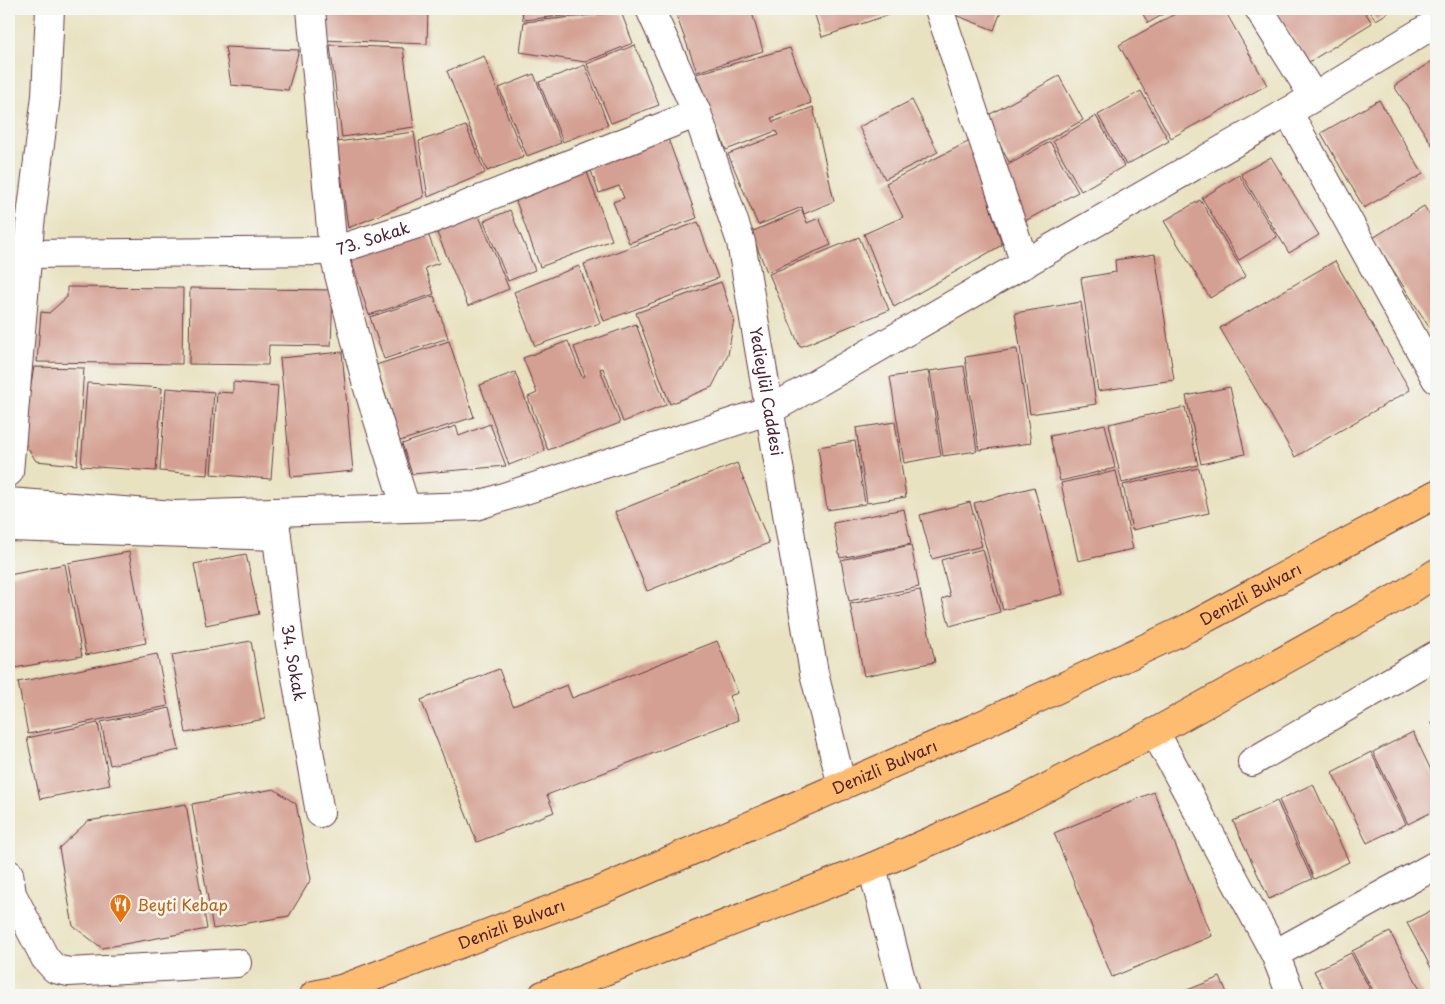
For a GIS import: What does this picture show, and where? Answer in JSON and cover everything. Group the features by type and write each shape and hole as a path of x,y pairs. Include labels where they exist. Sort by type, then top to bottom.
{"highway":[{"name":"Denizli Bulvarı","path":"314,995 341,989 604,889 979,726 1188,628 1436,494"},
{"path":"543,995 872,868 1015,804 1155,732 1405,593 1436,573"}],"street":[{"path":"9,472 28,254 46,96 50,9"},
{"path":"311,9 333,251 367,385 406,508"},
{"name":"Yedieylül Caddesi","path":"650,9 697,113 741,242 814,673 842,786"},
{"path":"939,9 1025,264"},
{"path":"1259,9 1314,97"},
{"path":"9,528 276,524 406,508 476,506 770,410 1314,97 1436,23"},
{"path":"1288,112 1436,379"},
{"name":"73. Sokak","path":"28,254 333,251 427,221 697,113"},
{"path":"9,502 276,524"},
{"name":"34. Sokak","path":"276,524 289,638 320,813"},
{"path":"1252,762 1436,655"},
{"path":"1155,732 1275,954 1291,995"},
{"path":"1275,954 1436,865"},
{"path":"872,868 905,995"},
{"path":"9,874 12,894 45,958 55,969 68,972 237,963"}],"building":[{"path":"9,9 13,9 11,41 9,41"},
{"path":"323,9 428,9 427,44 323,40"},
{"path":"522,9 616,9 616,10 523,20"},
{"path":"674,9 751,9 763,51 697,72"},
{"path":"813,9 906,9 822,37"},
{"path":"954,9 1002,9 994,30 955,15"},
{"path":"1140,9 1173,9 1148,23"},
{"path":"1184,9 1224,9 1267,85 1171,138 1119,45"},
{"path":"1275,9 1363,9 1372,23 1309,62"},
{"path":"1368,9 1394,9 1376,20"},
{"path":"621,12 633,43 585,62 520,52 524,22"},
{"path":"330,45 403,48 414,127 342,137"},
{"path":"635,45 659,105 611,123 587,64"},
{"path":"225,47 299,50 288,90 231,85"},
{"path":"790,48 811,103 771,118 773,122 813,107 834,201 804,214 802,207 758,225 728,154 778,135 776,131 726,150 696,74"},
{"path":"484,56 524,157 487,171 447,71"},
{"path":"1435,59 1436,61 1436,151 1394,86"},
{"path":"585,65 608,125 563,142 539,82"},
{"path":"534,74 561,143 527,156 499,88"},
{"path":"1059,76 1083,120 1009,162 985,117"},
{"path":"1141,91 1169,141 1126,165 1098,115"},
{"path":"912,100 938,152 885,179 859,127"},
{"path":"1379,100 1423,174 1364,208 1321,133"},
{"path":"1096,116 1124,166 1081,191 1053,141"},
{"path":"466,126 485,173 428,197 419,141"},
{"path":"414,132 424,197 348,228 337,142"},
{"path":"666,133 697,218 629,243 613,202 624,198 619,186 599,193 588,162"},
{"path":"970,141 1002,245 894,307 864,234 903,217 886,183"},
{"path":"1050,142 1078,192 1025,221 997,171"},
{"path":"1271,157 1319,235 1289,253 1241,174"},
{"path":"584,164 612,240 540,267 512,190"},
{"path":"1239,175 1277,237 1239,260 1202,198"},
{"path":"1200,200 1246,276 1210,298 1164,221"},
{"path":"1424,206 1436,225 1436,322 1429,327 1373,238"},
{"path":"510,210 535,270 508,281 484,221"},
{"path":"802,210 807,223 819,218 831,245 767,272 751,232"},
{"path":"477,211 509,289 468,306 435,228"},
{"path":"698,222 718,278 604,321 584,264"},
{"path":"428,234 439,263 425,268 434,294 369,315 348,251"},
{"path":"859,237 889,310 800,347 769,274"},
{"path":"1155,254 1174,380 1098,391 1081,278 1116,272 1115,260"},
{"path":"1335,261 1410,390 1295,457 1220,328"},
{"path":"579,266 600,323 535,346 514,292"},
{"path":"721,282 734,319 728,355 712,387 670,404 636,313"},
{"path":"67,287 183,288 182,364 37,362 41,312 49,313 67,297"},
{"path":"190,288 333,290 331,346 269,345 268,365 189,364"},
{"path":"434,296 448,338 384,359 370,317"},
{"path":"1081,302 1096,404 1030,414 1015,313"},
{"path":"636,324 666,405 623,422 603,368 600,369 620,423 548,450 528,397 537,393 523,358 568,341 582,377 585,376 574,347"},
{"path":"449,341 474,417 400,441 376,365"},
{"path":"1017,349 1031,443 979,450 965,357"},
{"path":"342,352 353,471 291,477 280,358"},
{"path":"964,366 977,451 943,456 930,371"},
{"path":"34,367 84,368 77,465 36,461 21,437"},
{"path":"928,371 941,456 904,463 890,377"},
{"path":"515,372 545,451 509,465 480,385"},
{"path":"233,382 278,386 271,479 211,474 217,392 233,393"},
{"path":"87,383 162,388 156,471 81,466"},
{"path":"1230,387 1245,454 1201,464 1186,396"},
{"path":"166,388 214,392 208,475 160,471"},
{"path":"1185,407 1198,465 1122,483 1109,424"},
{"path":"895,422 906,497 867,503 856,428"},
{"path":"490,424 506,466 412,474 402,444 456,426 459,436"},
{"path":"1105,424 1115,468 1060,481 1050,436"},
{"path":"855,441 865,504 827,510 818,447"},
{"path":"737,463 769,543 647,591 615,512"},
{"path":"1199,468 1209,513 1132,530 1123,485"},
{"path":"1116,471 1133,549 1078,561 1061,483"},
{"path":"1034,487 1063,594 1003,610 974,503"},
{"path":"970,502 982,546 932,559 920,515"},
{"path":"904,509 911,544 840,558 833,523"},
{"path":"911,545 919,587 849,601 841,560"},
{"path":"983,549 1000,612 950,626 942,599 950,596 941,560"},
{"path":"129,552 146,643 86,655 68,563"},
{"path":"246,554 259,614 206,625 194,564"},
{"path":"65,564 82,656 9,669 9,575"},
{"path":"920,590 935,662 864,676 850,604"},
{"path":"251,641 265,719 186,733 172,655"},
{"path":"717,641 738,693 729,696 738,720 547,795 554,812 477,842 421,700 499,669 513,706 567,685 572,698"},
{"path":"157,654 168,706 28,734 18,682"},
{"path":"170,708 179,750 110,765 101,722"},
{"path":"1436,720 1436,731 1431,722"},
{"path":"98,723 110,785 40,799 27,738"},
{"path":"1413,732 1436,781 1436,810 1408,824 1373,752"},
{"path":"1371,752 1406,824 1367,843 1332,772"},
{"path":"1313,784 1349,862 1314,879 1279,800"},
{"path":"274,789 296,804 311,879 289,916 213,929 192,804"},
{"path":"1154,792 1212,936 1112,977 1054,833"},
{"path":"1277,801 1312,879 1269,899 1233,821"},
{"path":"186,804 207,929 102,948 73,926 59,848 88,821"},
{"path":"1436,908 1436,977 1407,923"},
{"path":"1390,932 1423,995 1375,995 1352,951"},
{"path":"1351,953 1373,995 1327,995 1314,971"},
{"path":"1220,977 1228,995 1175,995"}],"place":[{"name":"Beyti Kebap","path":"121,924"}]}
